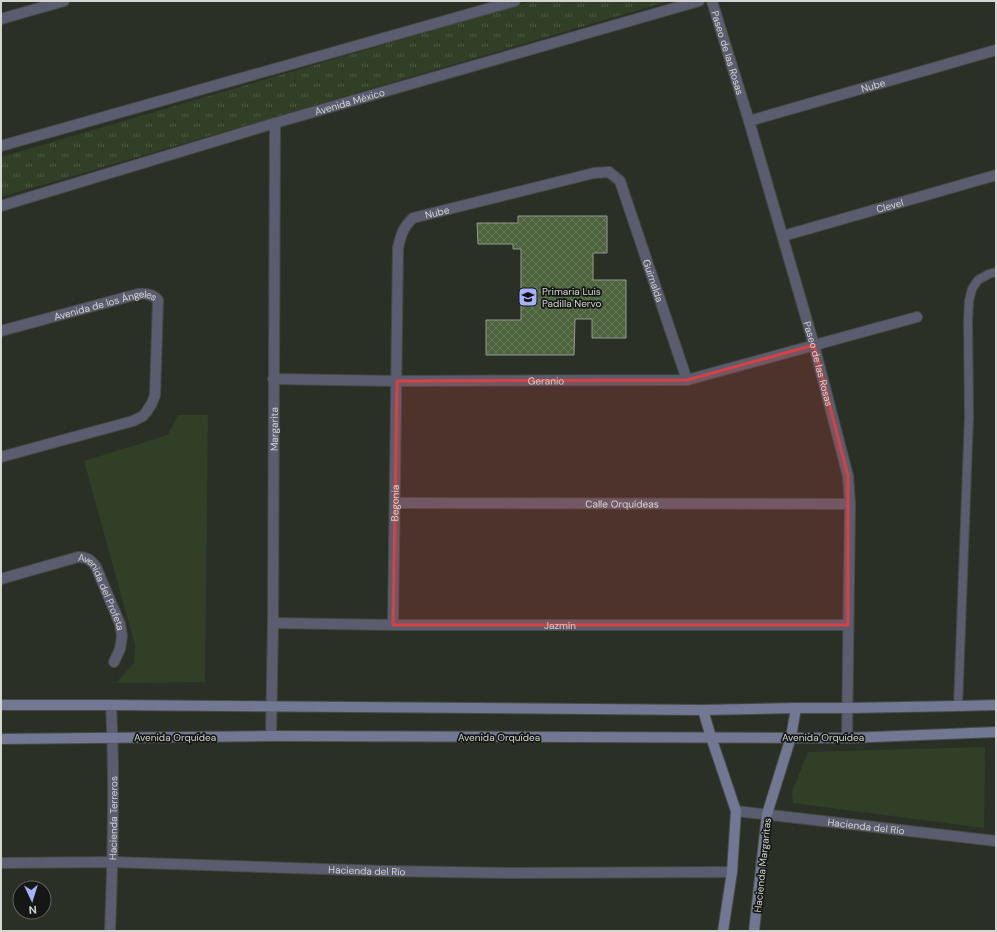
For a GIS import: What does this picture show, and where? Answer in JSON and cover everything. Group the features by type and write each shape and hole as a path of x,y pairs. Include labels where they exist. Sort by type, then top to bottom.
{"street":[{"path":"1,19 64,1"},
{"path":"1,146 515,1"},
{"name":"Avenida México","path":"1,206 275,123 699,1"},
{"name":"Paseo de las Rosas","path":"712,1 750,122 783,236 814,345 848,476 850,504 847,738"},
{"name":"Nube","path":"750,122 996,50"},
{"name":"Margarita","path":"271,736 273,622 275,123"},
{"name":"Nube","path":"397,381 398,248 405,226 413,218 594,173 609,172 620,181"},
{"name":"Clevel","path":"783,236 996,175"},
{"name":"Guirnalda","path":"620,181 687,380"},
{"name":"Avenida de los Ángeles","path":"1,331 138,294 150,294 158,300 155,395 152,403 143,416 133,421 1,457"},
{"name":"Geranio","path":"273,379 397,381 687,380 917,317"},
{"name":"Begonia","path":"393,625 397,381"},
{"name":"Calle Orquídeas","path":"395,503 850,504"},
{"name":"Avenida del Profeta","path":"1,579 78,557 88,558 96,567 120,624 122,636 120,649 114,662"},
{"name":"Jazmín","path":"273,622 393,625 848,625"},
{"path":"1,705 703,710 996,705"},
{"name":"Hacienda Terreros","path":"110,931 112,862 111,705"},
{"name":"Hacienda Margaritas","path":"754,931 767,814 791,737 796,708"},
{"path":"703,710 736,811 732,872 723,931"},
{"name":"Avenida Orquídea","path":"1,738 271,736 847,738 996,732"},
{"name":"Hacienda del Río","path":"736,811 996,841"},
{"name":"Hacienda del Río","path":"1,863 112,862 386,871 509,873 732,872"}],"lane":[{"path":"958,706 969,417 969,301 972,289 978,280 996,272"}],"highlighted area":[{"path":"814,345 848,476 848,625 393,625 397,381 687,380"}],"green space":[{"path":"533,1 669,1 1,197 1,157"},
{"path":"178,415 208,415 205,682 116,683 134,663 135,645 84,461 168,435"},
{"path":"985,747 984,828 793,803 792,792 808,752"}],"building":[{"path":"518,216 607,216 607,253 593,253 593,280 626,280 626,338 592,338 592,319 575,319 574,355 486,355 486,320 521,320 521,249 513,249 513,244 478,244 477,223 518,223"}],"place":[{"name":"Primaria Luis Padilla Nervo","path":"528,297"}]}
